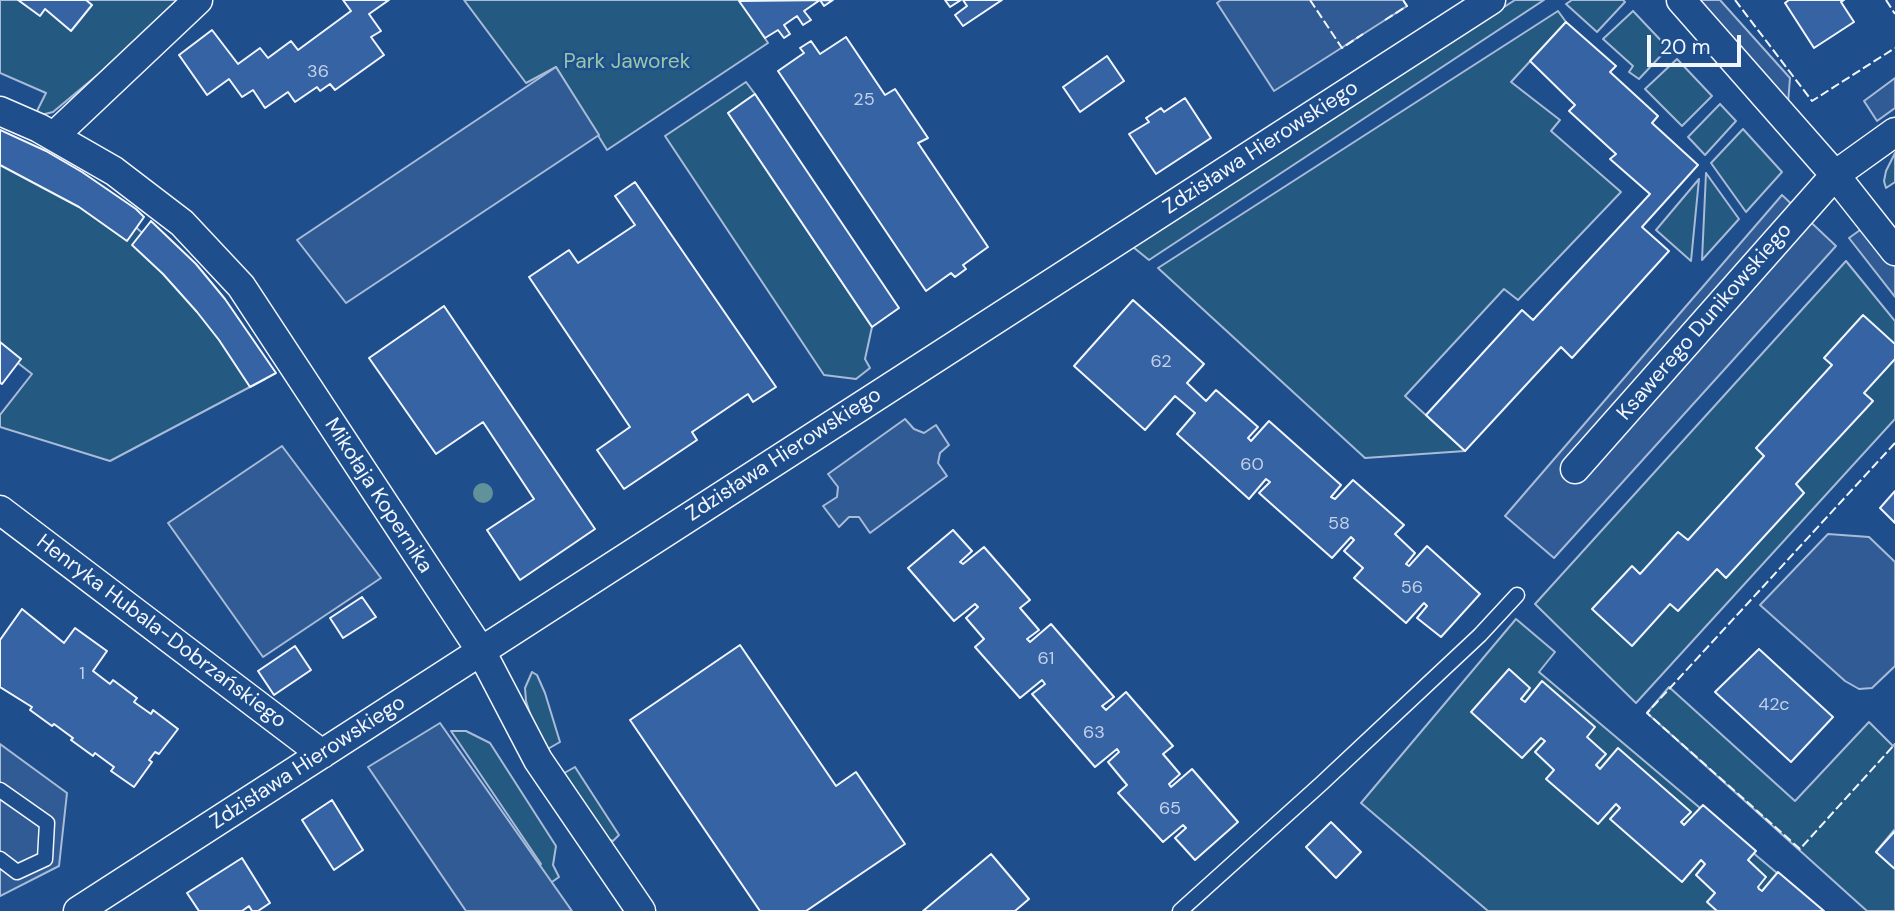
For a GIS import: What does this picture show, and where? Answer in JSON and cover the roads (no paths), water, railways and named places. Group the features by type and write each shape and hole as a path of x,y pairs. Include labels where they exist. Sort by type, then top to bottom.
{"street":[{"path":"54,136 198,0"},
{"name":"Zdzisława Hierowskiego","path":"78,911 1490,0"},
{"path":"1681,0 1835,175 1895,251"},
{"name":"Mikołaja Kopernika","path":"0,111 54,136 114,171 182,223 241,286 481,651 538,760 641,911"},
{"name":"Ksawerego Dunikowskiego","path":"1575,469 1835,175 1895,132"},
{"name":"Henryka Hubala-Dobrzańskiego","path":"0,510 321,754"}],"lane":[{"path":"1180,911 1480,635 1517,595"},
{"path":"0,790 47,824 45,859 17,872 0,859"}],"park label":[{"name":"Park Jaworek","path":"627,62"}]}
